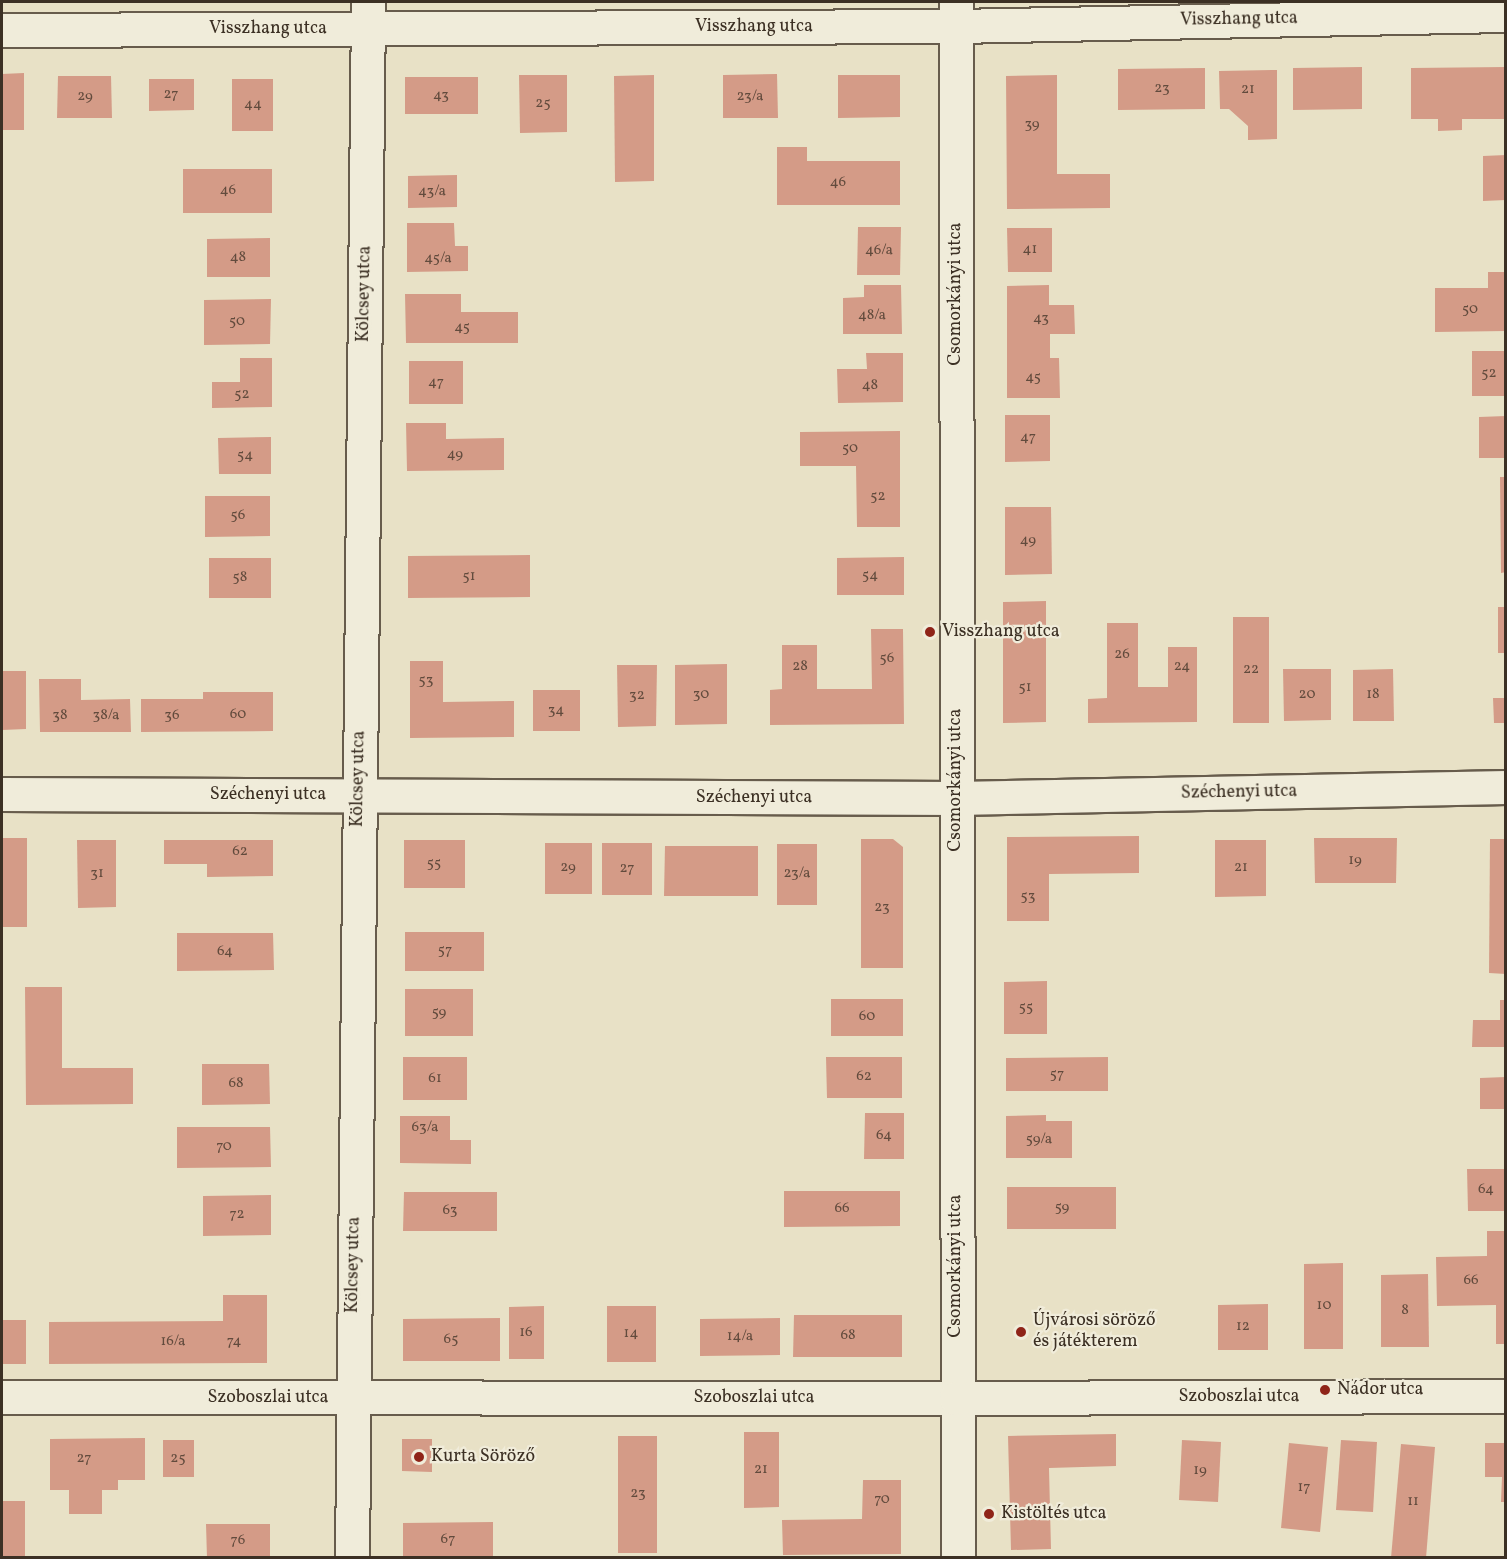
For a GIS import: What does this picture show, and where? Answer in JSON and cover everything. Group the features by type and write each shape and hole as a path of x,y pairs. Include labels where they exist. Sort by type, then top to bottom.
{"street":[{"name":"Csomorkányi utca","path":"956,14 958,1557"},
{"name":"Visszhang utca","path":"2,30 368,15 1506,15"},
{"name":"Kölcsey utca","path":"352,1557 368,15"},
{"name":"Széchenyi utca","path":"2,794 956,798 1506,787"},
{"name":"Szoboszlai utca","path":"2,1397 1506,1396"}],"building":[{"path":"1362,67 1362,109 1293,110 1293,68"},
{"path":"1506,67 1506,119 1462,119 1462,130 1438,131 1438,119 1411,119 1411,68"},
{"path":"1205,68 1205,109 1118,110 1118,69"},
{"path":"1277,70 1277,139 1248,140 1248,126 1229,109 1220,109 1219,71"},
{"path":"24,73 24,130 2,130 2,74"},
{"path":"777,74 778,118 723,118 723,75"},
{"path":"519,75 567,75 567,132 520,133"},
{"path":"654,75 654,181 615,182 614,76"},
{"path":"838,75 900,75 900,117 838,118"},
{"path":"1057,75 1057,174 1110,174 1110,208 1007,209 1006,76"},
{"path":"58,76 111,76 112,118 57,118"},
{"path":"405,77 478,77 478,114 405,114"},
{"path":"149,79 194,79 194,110 149,111"},
{"path":"232,79 273,79 273,131 232,131"},
{"path":"777,147 807,147 807,161 900,161 900,205 777,205"},
{"path":"1506,155 1506,200 1483,201 1483,156"},
{"path":"183,169 272,169 272,213 183,213"},
{"path":"457,175 457,207 408,208 408,176"},
{"path":"407,223 454,223 455,246 468,246 468,271 407,272"},
{"path":"858,227 901,227 900,275 857,275"},
{"path":"1007,228 1052,228 1052,272 1008,272"},
{"path":"270,238 270,277 207,277 207,239"},
{"path":"1488,272 1506,272 1506,331 1435,332 1435,288 1488,288"},
{"path":"864,285 901,285 902,334 843,334 843,298 864,297"},
{"path":"1049,285 1049,305 1074,305 1075,334 1050,334 1050,358 1059,358 1060,398 1007,398 1007,286"},
{"path":"405,294 461,294 461,312 518,312 518,343 406,343"},
{"path":"271,299 270,344 204,345 204,300"},
{"path":"1472,351 1506,351 1506,396 1472,396"},
{"path":"866,353 903,353 903,402 838,403 837,369 867,369"},
{"path":"240,358 272,358 272,407 212,408 212,382 240,382"},
{"path":"409,361 463,361 463,404 409,404"},
{"path":"1005,415 1050,415 1050,461 1005,462"},
{"path":"1506,416 1506,458 1479,458 1479,417"},
{"path":"406,423 446,423 446,439 504,438 504,470 407,471"},
{"path":"900,431 900,527 857,527 856,466 800,466 800,432"},
{"path":"271,437 271,474 219,474 218,438"},
{"path":"1500,477 1506,477 1506,572 1501,573"},
{"path":"205,496 270,496 270,536 205,537"},
{"path":"1005,507 1051,507 1052,574 1005,575"},
{"path":"530,555 530,597 408,598 408,556"},
{"path":"904,557 904,595 837,595 837,558"},
{"path":"209,558 271,558 271,598 209,598"},
{"path":"1046,601 1046,722 1003,723 1003,602"},
{"path":"1498,607 1506,607 1506,653 1498,653"},
{"path":"1233,617 1269,617 1269,723 1233,723"},
{"path":"1107,623 1138,623 1138,687 1168,687 1168,647 1197,647 1197,722 1088,723 1088,699 1107,698"},
{"path":"871,629 903,629 904,724 770,725 770,690 782,689 782,645 817,645 817,689 872,689"},
{"path":"410,661 443,661 443,702 514,701 514,737 410,738"},
{"path":"727,664 727,724 675,725 675,665"},
{"path":"617,665 657,665 656,726 618,727"},
{"path":"1283,669 1331,669 1331,720 1284,721"},
{"path":"1393,669 1394,721 1353,721 1353,670"},
{"path":"2,671 26,671 26,729 2,730"},
{"path":"39,679 81,679 81,700 130,699 131,732 40,732"},
{"path":"533,690 580,690 580,731 533,731"},
{"path":"203,692 273,692 273,731 141,732 141,699 203,699"},
{"path":"1493,698 1506,698 1506,723 1494,723"},
{"path":"1139,836 1139,873 1049,874 1049,921 1007,921 1007,837"},
{"path":"2,838 27,838 27,927 2,927"},
{"path":"1314,838 1397,838 1396,883 1315,883"},
{"path":"861,839 893,839 903,847 903,968 861,968"},
{"path":"1490,839 1506,839 1506,974 1489,973"},
{"path":"77,840 116,840 116,907 78,908"},
{"path":"164,840 273,840 273,876 207,877 207,864 164,864"},
{"path":"404,840 465,840 465,888 404,888"},
{"path":"1215,840 1266,840 1266,896 1215,897"},
{"path":"545,843 592,843 592,894 545,894"},
{"path":"602,843 652,843 652,895 602,895"},
{"path":"777,844 817,844 817,905 777,905"},
{"path":"665,846 758,846 758,896 664,896"},
{"path":"405,932 484,932 484,971 405,971"},
{"path":"177,933 273,933 274,970 177,971"},
{"path":"1047,981 1047,1034 1004,1034 1004,982"},
{"path":"25,987 62,987 62,1068 133,1068 133,1104 26,1105"},
{"path":"405,989 473,989 473,1036 405,1036"},
{"path":"831,999 903,999 903,1036 831,1036"},
{"path":"1500,1000 1506,1000 1506,1047 1472,1047 1473,1020 1500,1020"},
{"path":"403,1057 467,1057 467,1100 403,1100"},
{"path":"826,1057 902,1057 902,1098 827,1098"},
{"path":"1108,1057 1108,1091 1006,1091 1006,1058"},
{"path":"202,1064 269,1064 270,1104 202,1105"},
{"path":"1506,1077 1506,1109 1480,1109 1480,1078"},
{"path":"865,1113 904,1113 904,1159 864,1159"},
{"path":"1046,1115 1046,1121 1072,1121 1072,1158 1006,1158 1006,1116"},
{"path":"400,1116 450,1116 450,1140 471,1140 471,1164 400,1163"},
{"path":"177,1127 270,1127 271,1167 177,1168"},
{"path":"1467,1169 1506,1169 1506,1211 1468,1211"},
{"path":"1007,1187 1116,1187 1116,1229 1007,1229"},
{"path":"784,1191 900,1191 900,1226 784,1227"},
{"path":"404,1192 497,1192 497,1231 403,1231"},
{"path":"271,1195 271,1235 203,1236 203,1196"},
{"path":"1487,1231 1506,1231 1506,1344 1496,1344 1496,1305 1437,1306 1436,1257 1487,1256"},
{"path":"1343,1263 1343,1349 1304,1349 1304,1264"},
{"path":"1428,1274 1429,1347 1381,1347 1381,1275"},
{"path":"223,1295 267,1295 267,1363 49,1364 49,1322 223,1321"},
{"path":"1268,1304 1268,1350 1218,1350 1218,1305"},
{"path":"544,1306 544,1359 509,1359 509,1307"},
{"path":"607,1306 656,1306 656,1362 607,1362"},
{"path":"794,1315 902,1315 902,1357 793,1357"},
{"path":"500,1318 500,1361 403,1361 403,1319"},
{"path":"780,1318 780,1355 700,1356 700,1319"},
{"path":"2,1320 26,1320 26,1364 2,1364"},
{"path":"744,1432 779,1432 779,1507 744,1508"},
{"path":"1116,1434 1116,1466 1049,1468 1051,1549 1011,1550 1008,1436"},
{"path":"618,1436 657,1436 657,1553 618,1553"},
{"path":"145,1438 145,1480 118,1480 118,1490 102,1490 102,1514 69,1514 69,1490 50,1490 50,1439"},
{"path":"402,1439 432,1439 432,1472 402,1471"},
{"path":"163,1440 194,1440 194,1477 163,1477"},
{"path":"1182,1440 1221,1442 1218,1502 1179,1500"},
{"path":"1341,1440 1377,1442 1373,1512 1336,1510"},
{"path":"1289,1443 1328,1447 1320,1532 1281,1528"},
{"path":"1485,1443 1506,1443 1506,1502 1501,1502 1502,1477 1485,1477"},
{"path":"1401,1444 1435,1447 1426,1558 1391,1558"},
{"path":"863,1480 901,1480 901,1554 783,1555 782,1520 862,1519"},
{"path":"2,1501 25,1501 25,1558 2,1558"},
{"path":"493,1522 493,1558 403,1558 403,1523"},
{"path":"206,1524 270,1524 270,1558 207,1558"}],"place":[{"name":"Visszhang utca","path":"930,632"},
{"name":"Újvárosi söröző és játékterem","path":"1021,1332"},
{"name":"Nádor utca","path":"1325,1390"},
{"name":"Kurta Söröző","path":"419,1457"},
{"name":"Kistöltés utca","path":"989,1514"}]}
